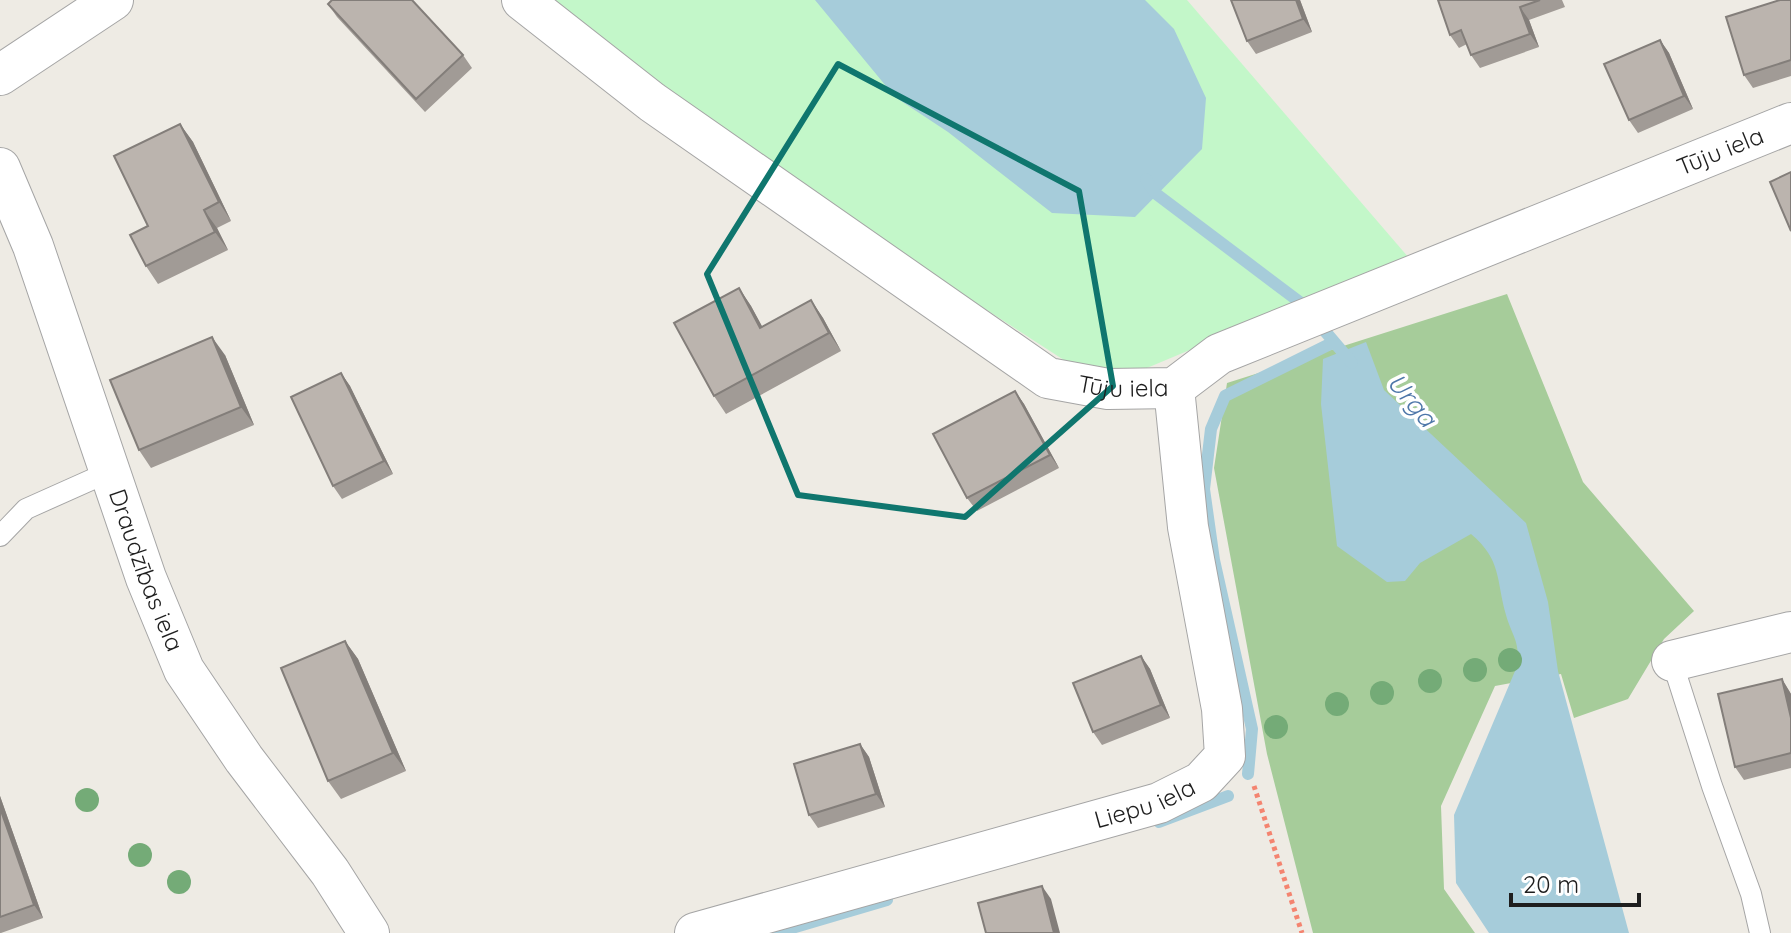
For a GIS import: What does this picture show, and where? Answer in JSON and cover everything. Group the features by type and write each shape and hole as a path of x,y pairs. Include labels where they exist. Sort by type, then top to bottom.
{"street":[{"path":"0,75 113,0"},
{"name":"Tūju iela","path":"522,0 652,102 1048,378 1108,389 1174,388 1219,354 1791,123"},
{"name":"Draudzības iela","path":"0,168 33,246 146,578 184,670 244,759 330,872 369,933"},
{"path":"1174,388 1188,527 1222,709 1225,756"},
{"path":"1672,661 1791,632"},
{"name":"Liepu iela","path":"695,933 1159,803 1201,782 1225,756"}],"lane":[{"path":"0,536 26,509 111,471"},
{"path":"1672,661 1751,894 1760,933"}],"path":[{"path":"1225,756 1256,788 1302,933"}],"highlighted area":[{"path":"838,64 1079,191 1113,386 965,517 798,495 707,274"}],"green space":[{"path":"550,0 1187,0 1409,258 1104,386 698,123"},
{"path":"1507,294 1583,482 1694,611 1664,639 1628,699 1574,718 1561,674 1495,686 1441,806 1444,889 1475,933 1313,933 1267,754 1214,468 1227,383"}],"water":[{"path":"815,0 1145,0 1174,29 1206,98 1202,149 1135,217 1052,213 948,132 895,97"},
{"path":"1366,342 1384,390 1526,523 1548,602 1558,671 1629,933 1489,933 1456,883 1454,815 1518,664 1517,649 1493,562 1471,534 1420,563 1405,581 1387,582 1337,546 1321,404 1323,359"}],"building":[{"path":"332,0 412,0 463,55 416,99 328,4"},
{"path":"1231,0 1296,0 1303,19 1247,41"},
{"path":"1438,0 1540,0 1520,7 1530,34 1471,55 1461,30 1450,35"},
{"path":"1780,0 1791,0 1791,60 1744,75 1726,17"},
{"path":"1660,40 1684,96 1629,120 1604,64"},
{"path":"180,124 219,202 204,210 215,232 146,266 130,235 148,226 114,156"},
{"path":"1791,172 1791,231 1770,182"},
{"path":"739,288 760,328 811,300 829,333 714,396 674,323"},
{"path":"212,337 241,407 139,450 110,380"},
{"path":"341,373 384,461 333,486 291,397"},
{"path":"1015,391 1050,455 967,498 933,434"},
{"path":"345,641 393,753 328,781 281,668"},
{"path":"1141,656 1161,705 1093,732 1073,683"},
{"path":"1782,679 1791,718 1791,753 1735,767 1718,694"},
{"path":"860,744 876,794 809,815 794,764"},
{"path":"0,808 34,905 0,917"},
{"path":"1042,886 1054,933 986,933 978,903"}],"waterway":[{"name":"Urga","path":"1146,179 1155,193 1301,303 1352,363"},
{"path":"1248,774 1252,729 1214,560 1204,489 1211,429 1225,396 1334,342"},
{"path":"1159,822 1228,796"},
{"path":"775,933 887,900"}]}
